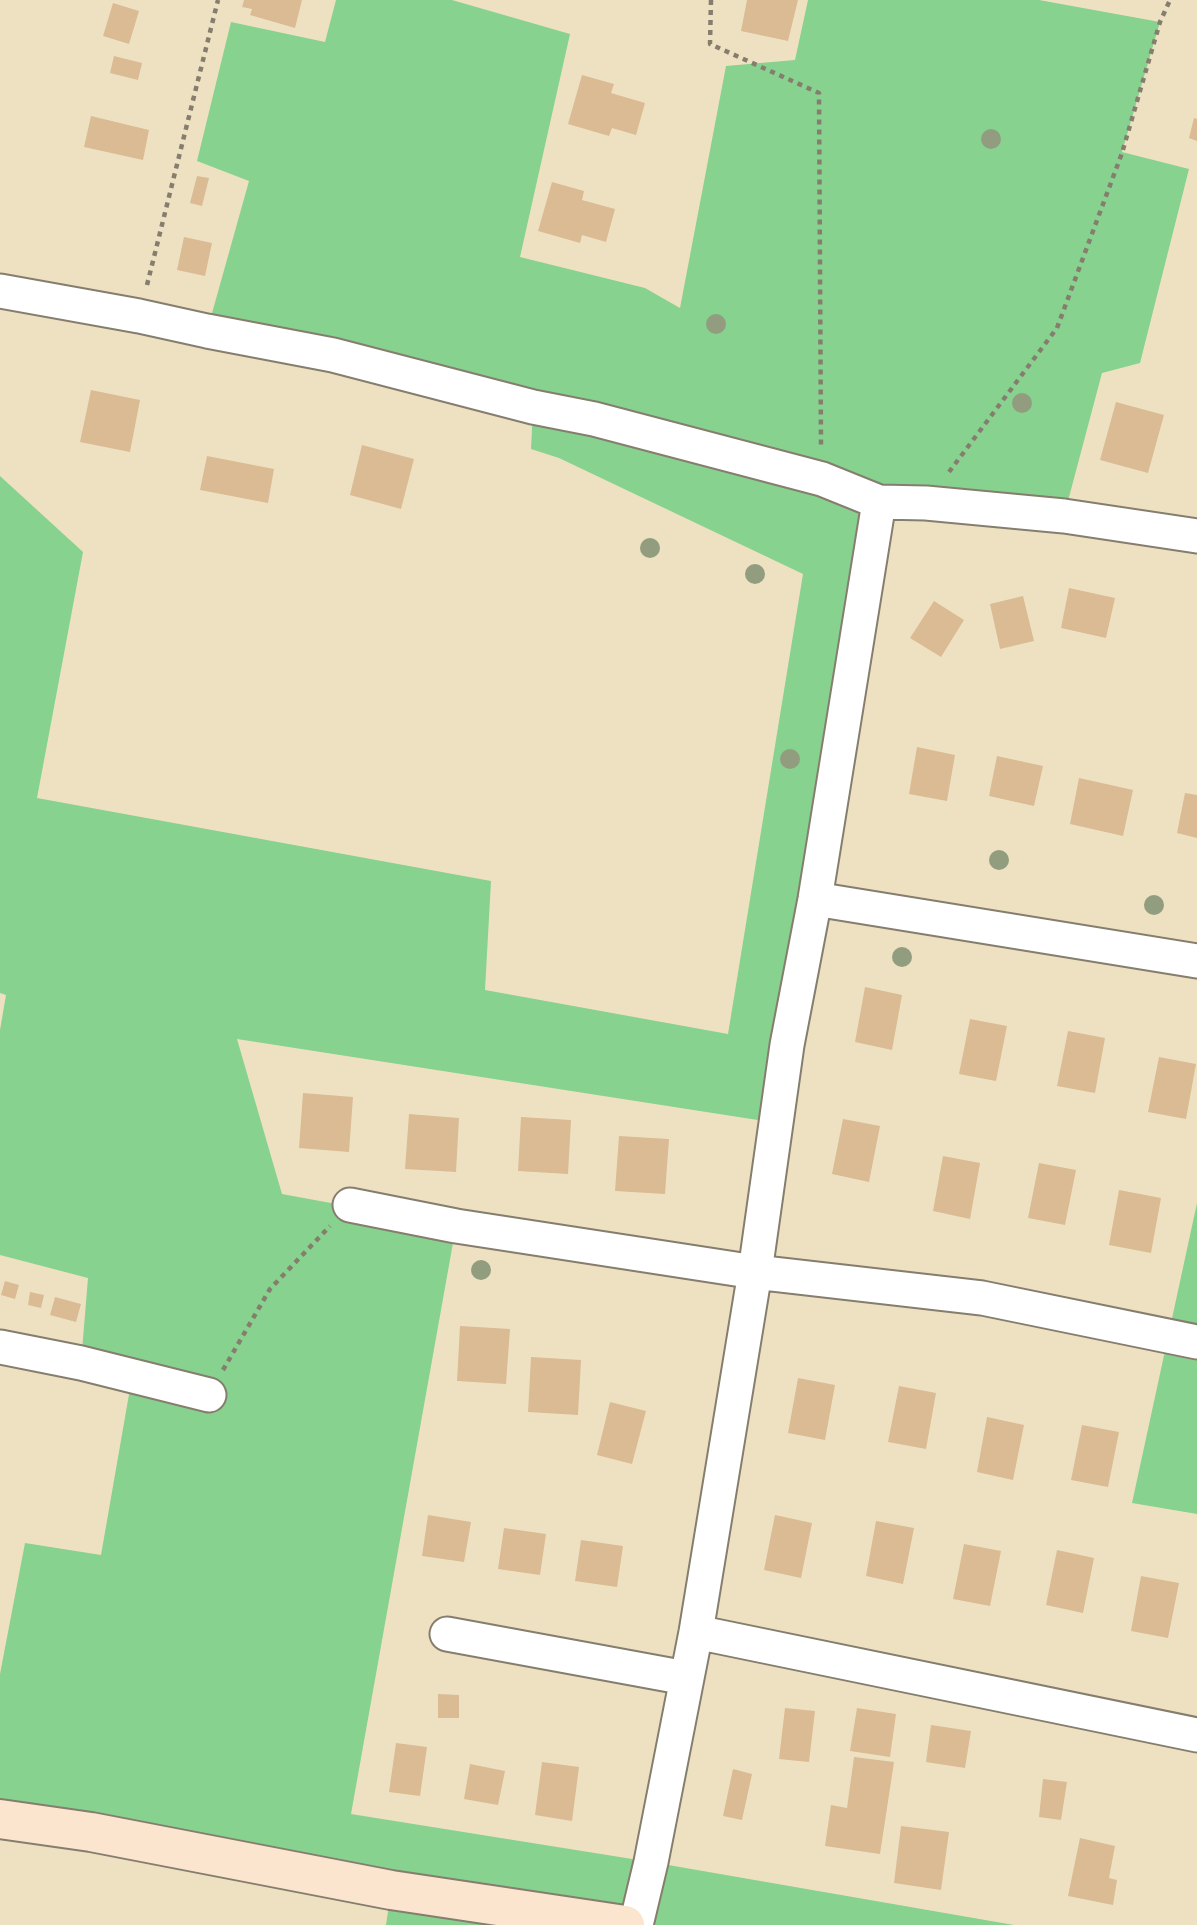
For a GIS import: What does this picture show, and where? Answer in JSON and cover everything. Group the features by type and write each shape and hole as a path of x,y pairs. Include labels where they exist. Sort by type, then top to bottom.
{"main road":[{"path":"0,1819 91,1832 391,1890 625,1925"}],"street":[{"path":"0,291 333,355 533,407 594,419 822,479 879,502 926,503 1064,516 1197,536"},
{"path":"636,1925 696,1632 755,1272 787,1045 816,899 879,502"},
{"path":"816,899 1197,961"},
{"path":"350,1205 456,1226 755,1272 982,1297 1197,1342"},
{"path":"0,1347 81,1363 209,1395"},
{"path":"696,1632 1197,1735"},
{"path":"447,1634 686,1678"}],"path":[{"path":"139,316 218,0"},
{"path":"711,0 710,44 819,93 822,479"},
{"path":"926,503 1057,328 1122,152 1160,22 1171,0"},
{"path":"209,1395 270,1289 350,1205"}],"green space":[{"path":"336,0 452,0 570,34 520,257 645,288 680,308 726,66 795,60 808,0 1039,0 1160,22 1122,152 1189,169 1140,363 1102,373 1064,516 880,502 777,1123 237,1039 282,1194 456,1226 351,1814 651,1862 1014,1925 386,1925 391,1891 0,1819 0,1674 25,1543 101,1555 132,1377 81,1363 88,1278 0,1255 0,1030 6,995 0,993 0,476 83,552 37,798 491,881 485,990 728,1034 803,574 559,458 531,449 533,407 207,331 249,181 197,161 231,22 325,42"},
{"path":"1197,1203 1197,1514 1132,1503"}],"building":[{"path":"244,0 302,0 295,28 250,15 252,9 242,7"},
{"path":"747,0 798,0 788,41 741,31"},
{"path":"113,3 139,11 129,44 103,36"},
{"path":"114,56 142,63 138,80 110,73"},
{"path":"582,75 614,84 611,93 645,103 636,135 612,128 609,136 568,124"},
{"path":"91,116 149,130 143,160 84,147"},
{"path":"1194,118 1197,119 1197,141 1189,138"},
{"path":"197,176 209,178 202,206 190,203"},
{"path":"552,182 584,191 582,200 615,209 606,242 582,235 580,243 538,231"},
{"path":"184,237 212,243 205,276 177,270"},
{"path":"91,390 140,400 130,452 80,442"},
{"path":"1116,402 1164,415 1148,473 1100,460"},
{"path":"362,445 414,459 401,509 350,495"},
{"path":"207,456 274,469 268,503 200,490"},
{"path":"1069,588 1115,598 1106,638 1061,628"},
{"path":"1023,596 1034,641 1000,649 990,604"},
{"path":"934,601 964,620 941,657 910,638"},
{"path":"917,747 955,755 947,801 909,794"},
{"path":"997,756 1043,766 1034,806 989,796"},
{"path":"1079,778 1133,790 1123,836 1070,824"},
{"path":"1185,793 1197,795 1197,838 1177,833"},
{"path":"865,987 902,995 892,1050 855,1042"},
{"path":"970,1019 1007,1026 996,1081 959,1074"},
{"path":"1068,1031 1105,1038 1095,1093 1057,1086"},
{"path":"1159,1057 1196,1064 1186,1119 1148,1112"},
{"path":"303,1093 353,1097 349,1152 299,1148"},
{"path":"409,1114 459,1118 456,1172 405,1169"},
{"path":"521,1117 571,1120 568,1174 518,1171"},
{"path":"843,1119 880,1126 869,1182 832,1174"},
{"path":"619,1136 669,1139 665,1194 615,1191"},
{"path":"943,1156 980,1163 970,1219 933,1211"},
{"path":"1039,1163 1076,1170 1065,1225 1028,1218"},
{"path":"1119,1190 1161,1198 1151,1253 1109,1245"},
{"path":"5,1281 19,1285 15,1299 1,1295"},
{"path":"30,1292 44,1295 41,1308 28,1305"},
{"path":"55,1297 81,1304 76,1322 50,1315"},
{"path":"460,1326 510,1329 506,1384 457,1381"},
{"path":"531,1357 581,1360 578,1415 528,1412"},
{"path":"798,1378 835,1385 825,1440 788,1433"},
{"path":"899,1386 936,1393 926,1449 888,1442"},
{"path":"610,1402 646,1411 632,1464 597,1455"},
{"path":"987,1417 1024,1425 1013,1480 977,1472"},
{"path":"1082,1425 1119,1432 1108,1487 1071,1480"},
{"path":"428,1515 471,1522 464,1562 422,1556"},
{"path":"775,1515 812,1523 801,1578 764,1570"},
{"path":"876,1521 914,1528 903,1584 866,1576"},
{"path":"504,1528 546,1534 540,1575 498,1569"},
{"path":"581,1540 623,1546 617,1587 575,1581"},
{"path":"964,1544 1001,1551 990,1606 953,1599"},
{"path":"1057,1550 1094,1558 1083,1613 1046,1605"},
{"path":"1141,1576 1179,1583 1168,1638 1131,1631"},
{"path":"438,1694 459,1695 459,1718 438,1718"},
{"path":"785,1708 815,1711 809,1762 779,1759"},
{"path":"857,1708 896,1714 890,1757 850,1751"},
{"path":"931,1725 971,1731 965,1768 926,1762"},
{"path":"396,1743 427,1747 420,1796 389,1792"},
{"path":"854,1757 894,1762 880,1854 825,1846 831,1805 847,1808"},
{"path":"542,1762 579,1767 572,1821 535,1815"},
{"path":"470,1764 505,1771 498,1805 464,1799"},
{"path":"733,1769 752,1774 742,1820 723,1816"},
{"path":"1043,1779 1067,1782 1061,1820 1039,1817"},
{"path":"901,1826 949,1832 941,1890 894,1883"},
{"path":"1080,1838 1115,1846 1109,1878 1117,1880 1113,1905 1068,1896"}]}
